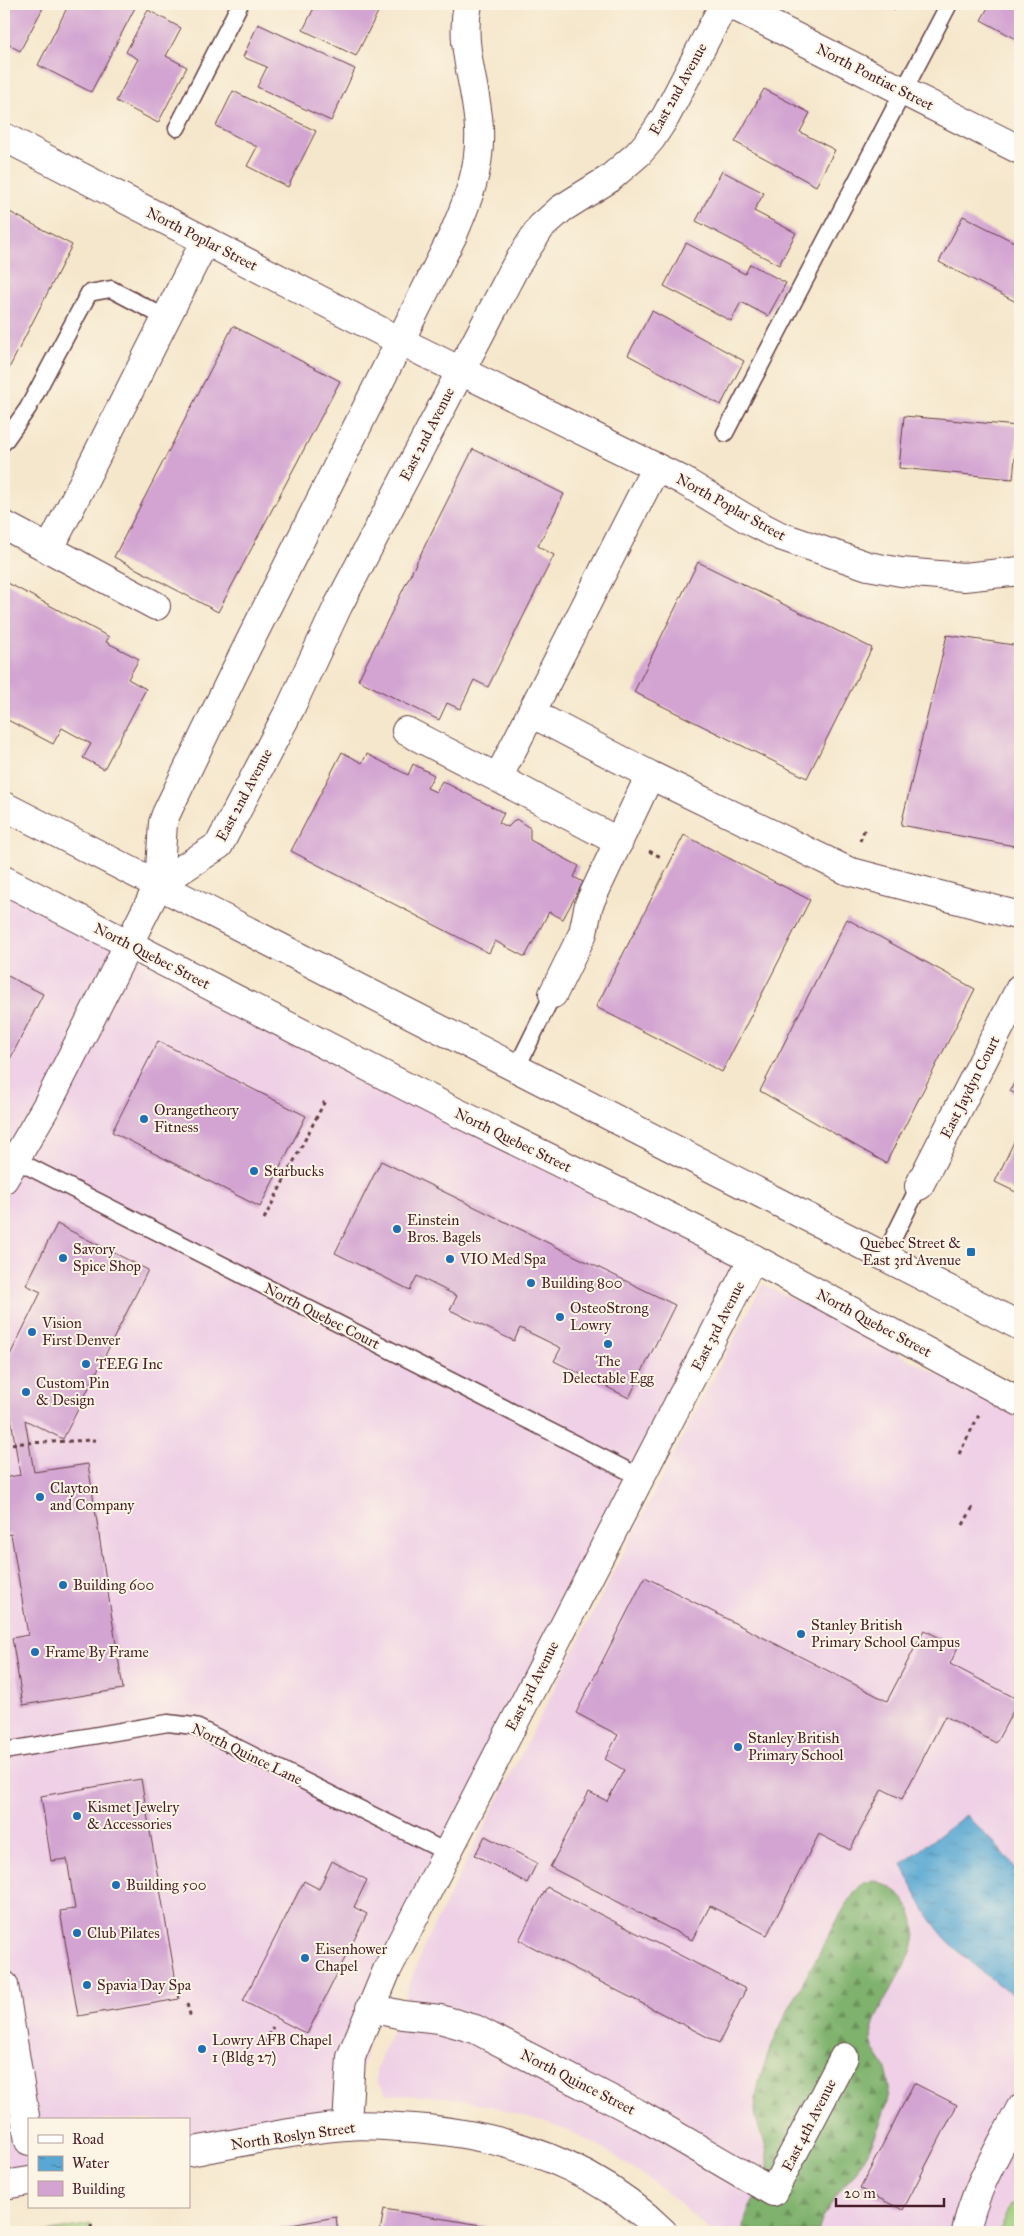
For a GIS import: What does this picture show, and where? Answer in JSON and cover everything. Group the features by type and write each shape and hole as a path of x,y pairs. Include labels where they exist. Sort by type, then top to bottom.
{"street":[{"path":"7,1164 47,1105 159,884 163,823 166,814 233,675 453,235 472,189 479,164 479,128 466,53 468,4"},
{"name":"East 2nd Avenue","path":"159,884 219,845 290,709 338,606 515,267 542,227 561,209 609,179 638,154 651,139 666,116 724,4"},
{"name":"North Pontiac Street","path":"730,4 1020,150"},
{"name":"North Poplar Street","path":"4,137 400,341 656,467 769,531 806,547 868,566 936,576 964,577 1020,571"},
{"path":"49,550 205,240"},
{"path":"498,778 656,467"},
{"path":"4,525 156,606"},
{"path":"531,714 650,775 848,871 1020,916"},
{"path":"406,731 619,842"},
{"path":"553,994 583,933 589,904 650,775"},
{"path":"4,806 885,1255 1020,1326"},
{"name":"North Quebec Street","path":"4,880 448,1108 754,1258 1020,1402"},
{"name":"East Jaydyn Court","path":"919,1186 1020,988"},
{"name":"East 3rd Avenue","path":"347,2125 351,2057 370,2008 446,1852 754,1258"},
{"path":"4,1985 28,2135"},
{"name":"North Quince Street","path":"370,2008 403,2015 440,2019 475,2029 639,2114 774,2192"},
{"name":"East 4th Avenue","path":"774,2192 844,2057"},
{"path":"966,2232 975,2202 988,2170 1020,2109"},
{"name":"North Roslyn Street","path":"190,2152 347,2125 423,2128 483,2136 507,2142 546,2156 592,2179 622,2198 655,2225"},
{"path":"4,2185 28,2181"}],"lane":[{"path":"725,433 949,4"},
{"path":"177,128 236,5"},
{"path":"4,442 28,408 89,293 111,288 166,318"},
{"path":"517,1067 553,994"},
{"name":"North Quebec Court","path":"7,1164 640,1477"},
{"path":"885,1255 919,1186"},
{"name":"North Quince Lane","path":"4,1751 168,1723 194,1726 446,1852"}],"path":[{"path":"264,1219 326,1099"},
{"path":"959,1454 980,1414"},
{"path":"4,1444 94,1440"},
{"path":"963,1526 973,1507"},
{"path":"187,2004 191,2018"},
{"path":"264,2044 273,2026"},
{"path":"91,2224 92,2232"}],"shaded area":[{"path":"4,880 753,1258 387,1970 347,2125 190,2152 190,2118 28,2118 28,2181 4,2185"},
{"name":"Stanley British Primary School Campus","path":"763,1284 1020,1417 1020,2232 711,2232 665,2190 613,2155 580,2136 548,2123 491,2106 446,2097 386,2094 376,2081 376,2070 426,1941 703,1397"}],"green space":[{"path":"875,1881 892,1888 899,1894 913,1918 915,1934 912,1950 879,2012 871,2035 873,2048 886,2069 889,2080 888,2097 880,2123 866,2156 831,2203 818,2232 744,2232 747,2213 763,2182 768,2165 767,2150 755,2114 758,2087 764,2066 792,2003 852,1896 864,1882"},
{"path":"1020,2201 1020,2232 999,2232 1011,2206"},
{"path":"91,2224 92,2232 45,2232"}],"water":[{"path":"966,1815 1009,1859 1020,1876 1020,1989 1012,1994 972,1964 945,1938 922,1905 902,1864"}],"building":[{"path":"4,4 45,4 20,51 4,42"},
{"path":"69,4 137,4 91,92 38,65"},
{"path":"306,4 365,4 379,10 356,56 303,30 314,8"},
{"path":"884,4 898,4 895,10"},
{"path":"990,4 1020,4 1020,41 981,20"},
{"path":"148,10 181,28 166,56 187,67 158,123 116,101 138,59 126,52"},
{"path":"258,24 355,69 331,121 257,87 267,67 243,57"},
{"path":"764,89 810,113 800,132 835,150 816,186 735,142"},
{"path":"233,91 316,131 288,187 247,166 257,147 216,126"},
{"path":"722,171 764,193 754,211 796,233 779,265 696,221"},
{"path":"4,209 72,245 4,378"},
{"path":"963,216 1020,245 1020,304 939,262"},
{"path":"686,243 745,274 750,264 786,283 768,316 741,302 731,321 664,286"},
{"path":"652,311 744,361 721,405 628,355"},
{"path":"233,326 340,381 218,612 114,557"},
{"path":"904,416 1018,426 1013,479 899,468"},
{"path":"473,449 564,494 538,546 554,555 488,687 474,680 460,709 447,703 439,720 358,680"},
{"path":"698,562 872,648 807,778 634,692"},
{"path":"4,581 109,637 106,642 139,659 128,679 146,689 104,769 83,758 91,744 62,728 53,744 4,718"},
{"path":"947,635 1020,646 1020,847 901,825"},
{"path":"342,752 362,763 367,754 408,775 413,764 434,775 427,788 436,792 442,781 504,813 499,823 508,827 516,819 530,828 530,840 579,866 574,877 583,882 563,919 549,912 525,957 495,941 489,953 291,851"},
{"path":"684,835 810,900 722,1072 596,1007"},
{"path":"847,919 975,989 886,1163 760,1091"},
{"path":"4,974 43,994 4,1071"},
{"path":"158,1041 306,1116 260,1207 112,1132"},
{"path":"1020,1071 1020,1096 1010,1091"},
{"path":"1020,1129 1020,1194 995,1182"},
{"name":"Building 800","path":"381,1161 675,1305 629,1398 554,1361 561,1348 520,1328 514,1341 450,1310 457,1296 417,1276 410,1290 335,1253"},
{"path":"57,1224 148,1270 63,1439 25,1420 34,1472 88,1464 123,1689 23,1705 12,1638 28,1635 11,1534 4,1535 4,1478 20,1475 10,1412 4,1409 4,1352 10,1355 41,1292 26,1285"},
{"name":"Stanley British Primary School","path":"645,1577 887,1701 924,1630 958,1647 950,1664 1019,1700 996,1743 945,1716 902,1799 882,1789 850,1850 819,1834 767,1935 710,1906 692,1940 550,1867 589,1792 607,1801 624,1770 605,1759 618,1735 576,1713"},
{"name":"Building 500","path":"141,1779 179,1999 78,2016 60,1911 75,1909 67,1859 51,1861 41,1796"},
{"path":"485,1836 537,1863 527,1883 475,1855"},
{"name":"Eisenhower Chapel","path":"332,1861 367,1880 354,1907 367,1914 307,2034 243,2001 304,1881 319,1889"},
{"path":"547,1887 746,1989 719,2043 519,1940"},
{"path":"914,2083 957,2105 903,2210 860,2189"},
{"path":"384,2209 487,2226 486,2232 380,2232"},
{"path":"336,2217 338,2232 257,2232 257,2231"}],"place":[{"name":"Orangetheory Fitness","path":"144,1119"},
{"name":"Starbucks","path":"254,1171"},
{"name":"Einstein Bros. Bagels","path":"397,1229"},
{"name":"Quebec Street & East 3rd Avenue","path":"971,1252"},
{"name":"Savory Spice Shop","path":"63,1258"},
{"name":"VIO Med Spa","path":"450,1259"},
{"name":"Building 800","path":"531,1283"},
{"name":"OsteoStrong Lowry","path":"560,1317"},
{"name":"Vision First Denver","path":"32,1332"},
{"name":"The Delectable Egg","path":"608,1344"},
{"name":"TEEG Inc","path":"86,1364"},
{"name":"Custom Pin & Design","path":"26,1392"},
{"name":"Clayton and Company","path":"40,1497"},
{"name":"Building 600","path":"63,1585"},
{"name":"Stanley British Primary School Campus","path":"801,1634"},
{"name":"Frame By Frame","path":"35,1652"},
{"name":"Stanley British Primary School","path":"738,1747"},
{"name":"Kismet Jewelry & Accessories","path":"77,1816"},
{"name":"Building 500","path":"116,1885"},
{"name":"Club Pilates","path":"77,1933"},
{"name":"Eisenhower Chapel","path":"305,1958"},
{"name":"Spavia Day Spa","path":"87,1985"},
{"name":"Lowry AFB Chapel 1 (Bldg 27)","path":"202,2049"}]}
